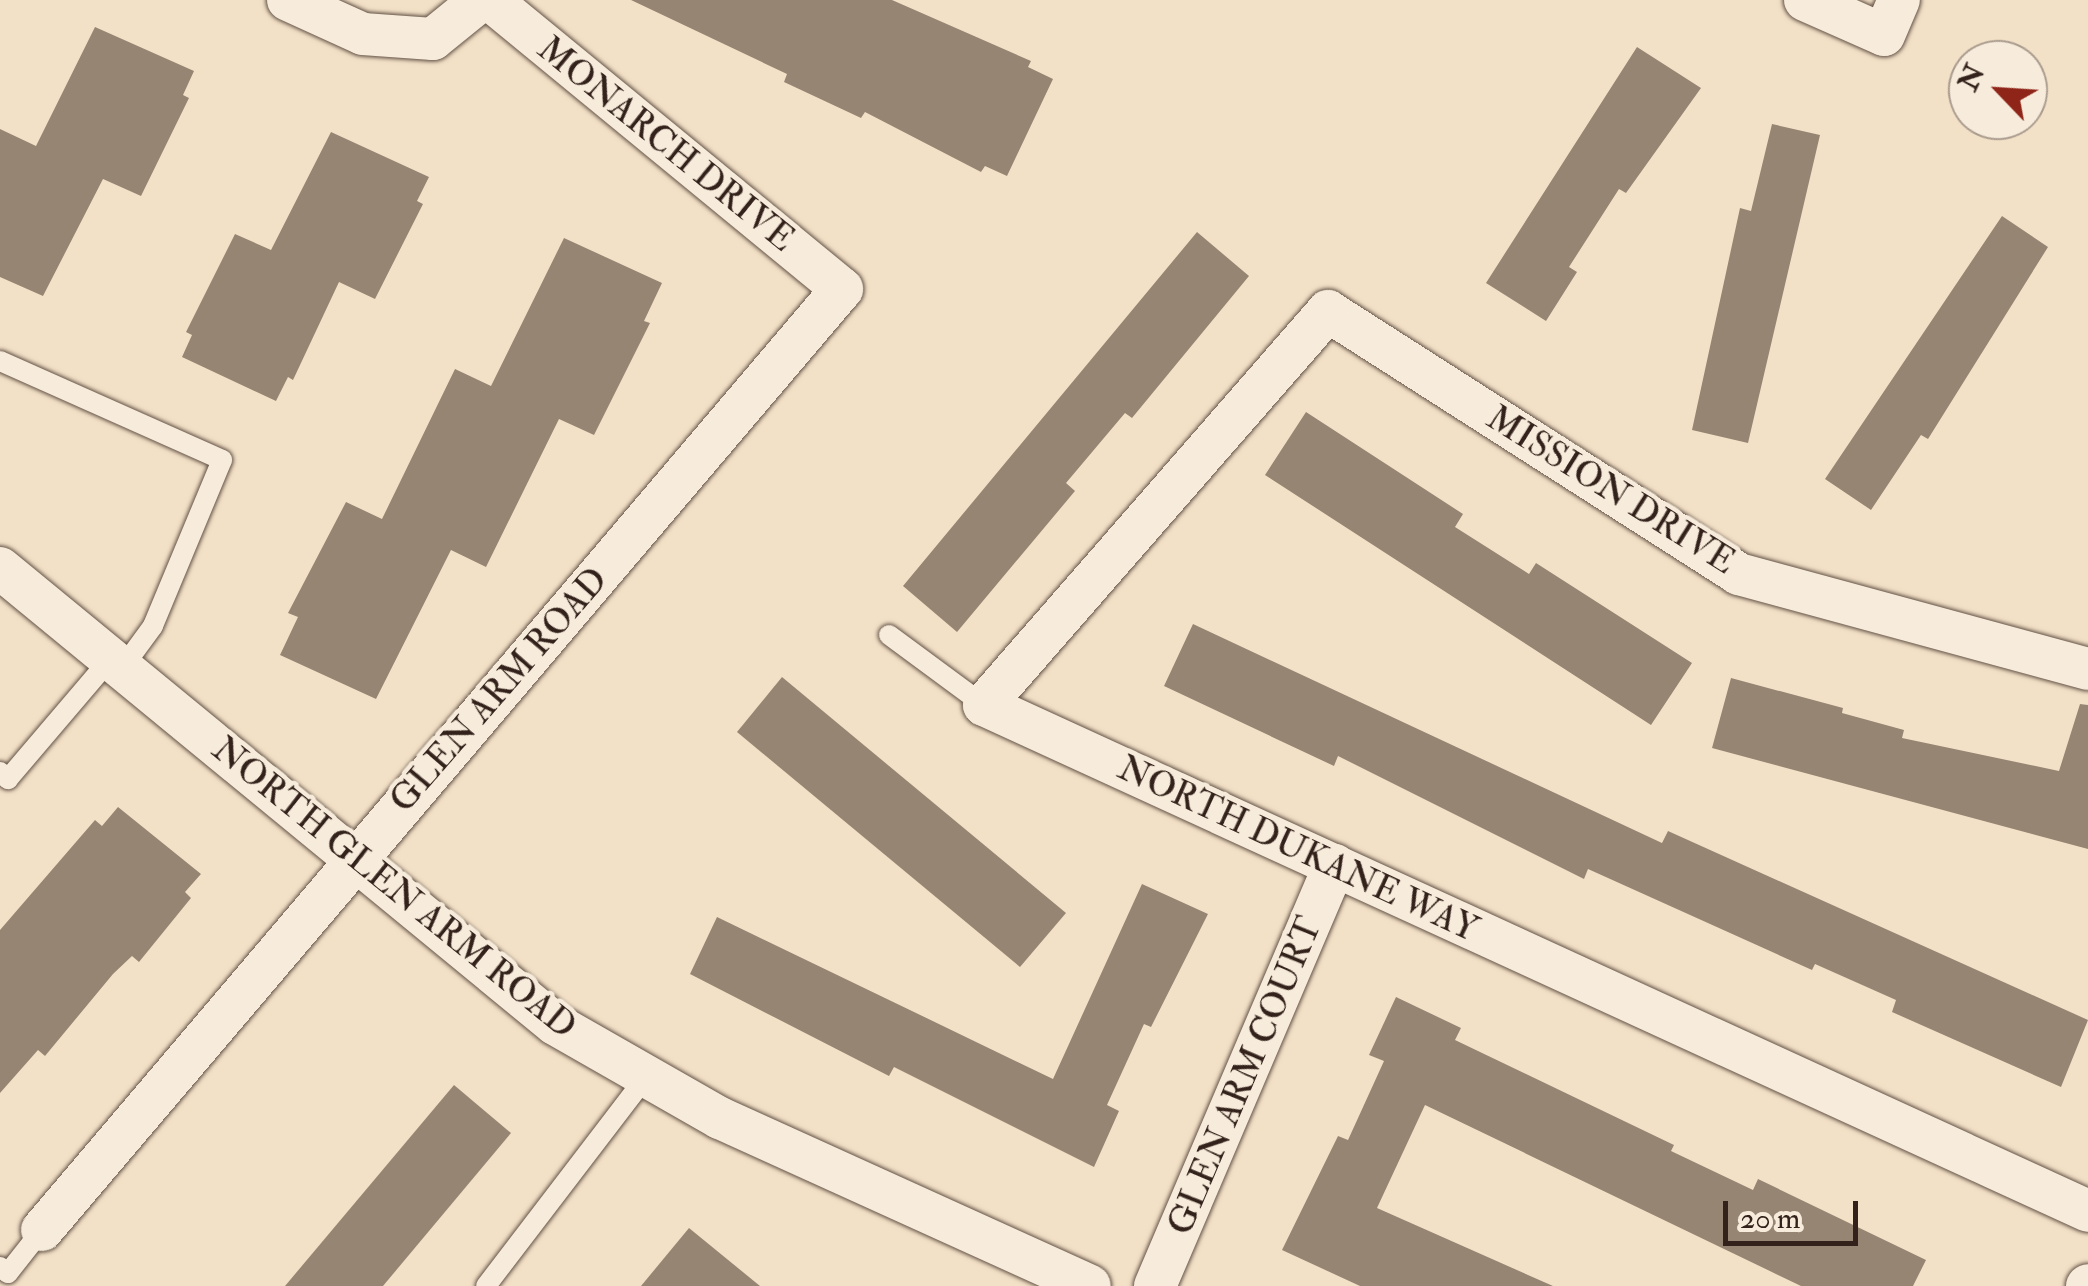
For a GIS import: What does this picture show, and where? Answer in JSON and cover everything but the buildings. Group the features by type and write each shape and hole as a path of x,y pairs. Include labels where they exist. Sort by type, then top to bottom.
{"street":[{"path":"288,0 363,34 433,40 481,0"},
{"name":"MONARCH DRIVE","path":"490,0 842,289"},
{"path":"1805,0 1884,35 1900,0"},
{"name":"GLEN ARM ROAD","path":"42,1230 842,289"},
{"name":"MISSION DRIVE","path":"984,705 1328,311 1739,574 2088,669"},
{"name":"NORTH GLEN ARM ROAD","path":"0,568 357,856 522,999 644,1079 1090,1286"},
{"name":"NORTH DUKANE WAY","path":"984,705 2088,1210"},
{"name":"GLEN ARM COURT","path":"1155,1286 1335,866"}],"lane":[{"path":"0,360 222,460 153,626 8,779 0,772"},
{"path":"889,635 984,705"},
{"path":"486,1286 644,1079"},
{"path":"0,1267 8,1273 42,1230"}]}
